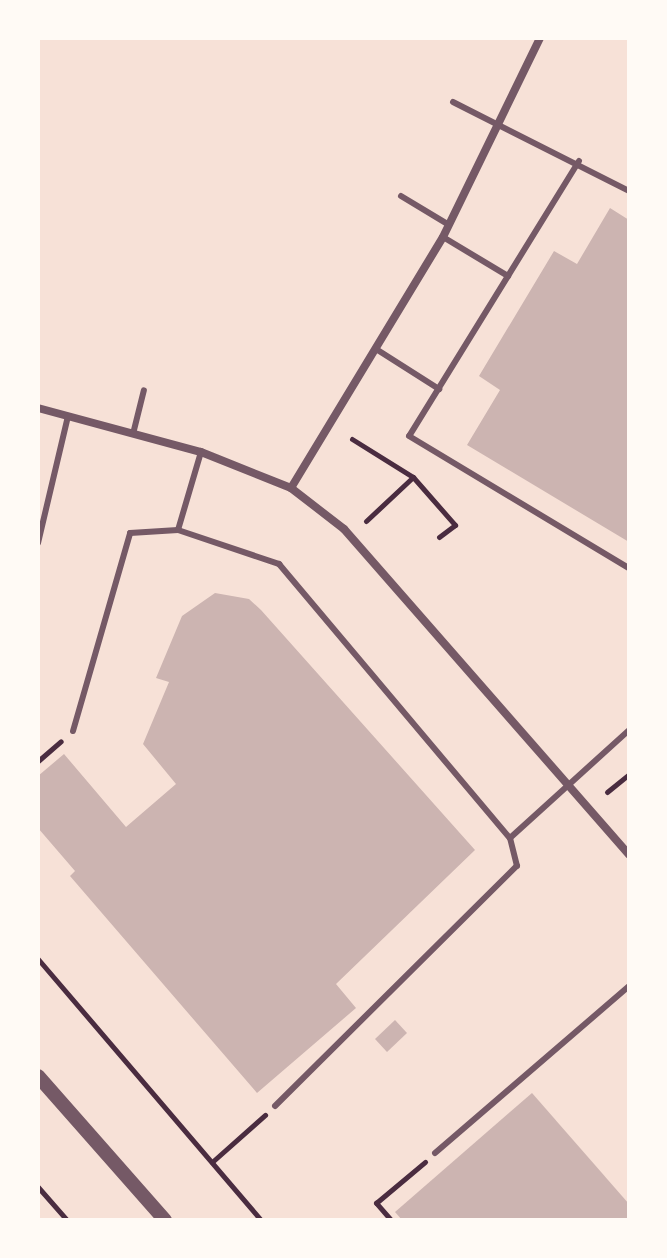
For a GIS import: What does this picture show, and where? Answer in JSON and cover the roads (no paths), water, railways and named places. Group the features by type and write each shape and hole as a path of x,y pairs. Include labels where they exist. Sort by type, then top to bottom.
{"street":[{"path":"291,488 443,237 540,38"},
{"path":"38,408 201,452 291,488 344,529 629,855"},
{"path":"38,1076 165,1220"}],"lane":[{"path":"453,102 579,161 629,191"},
{"path":"579,161 409,436 629,568"},
{"path":"401,196 449,225"},
{"path":"443,237 508,276"},
{"path":"376,349 439,389"},
{"path":"133,434 144,390"},
{"path":"38,543 68,416"},
{"path":"178,530 201,452"},
{"path":"38,501 48,503"},
{"path":"73,731 130,533 178,530 279,564 510,838 517,866 275,1106"},
{"path":"510,838 570,787 629,730"},
{"path":"435,1153 629,986"}]}
